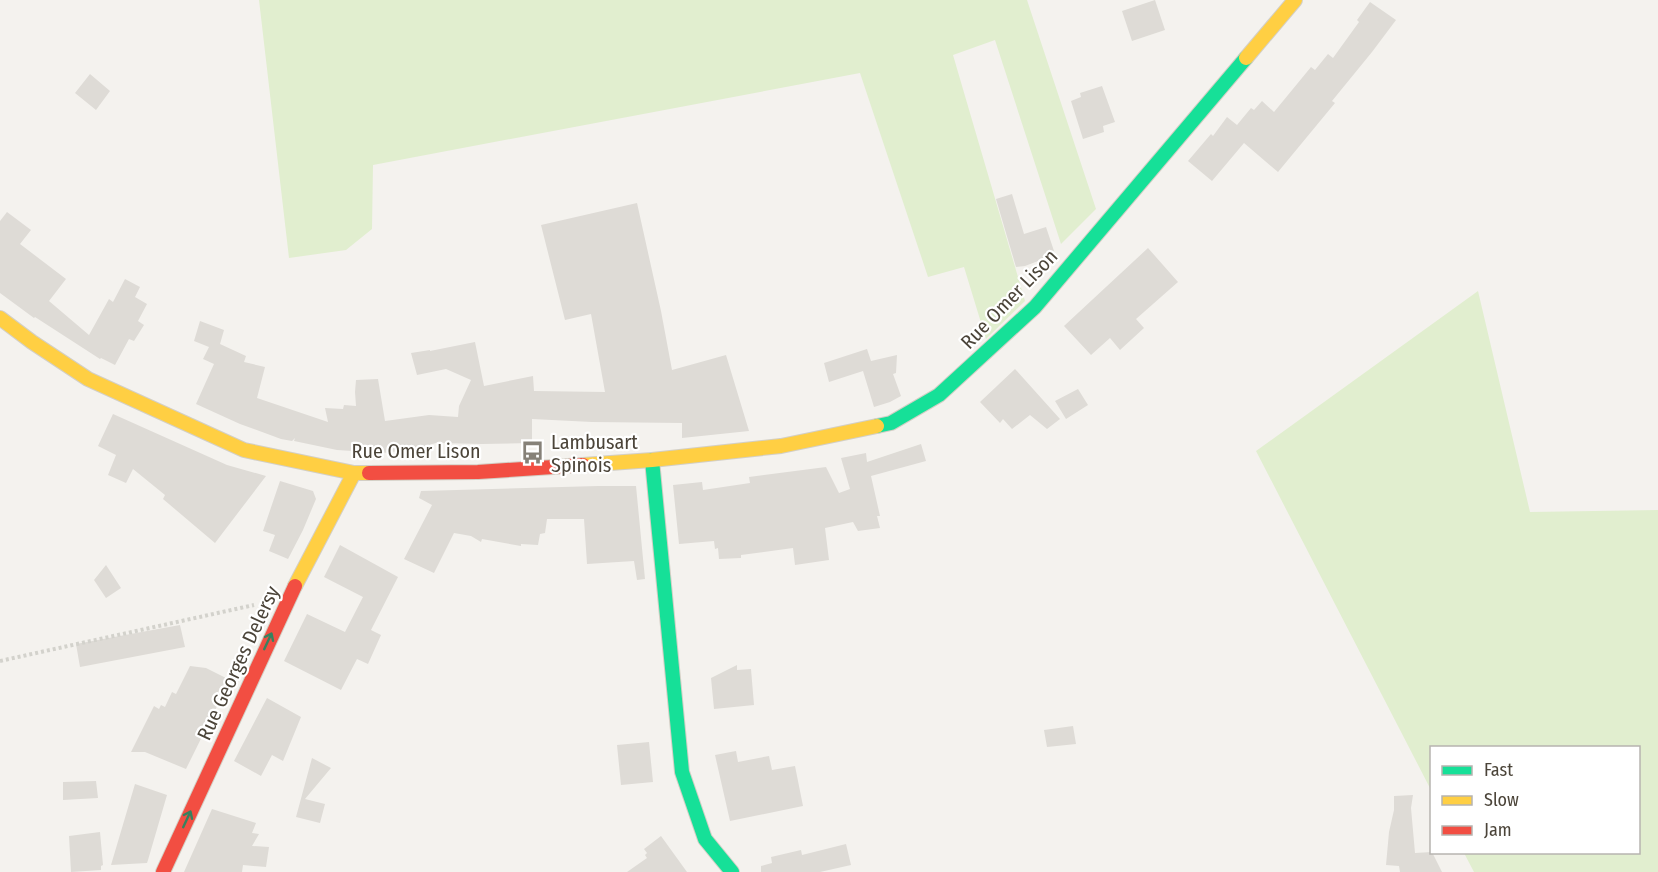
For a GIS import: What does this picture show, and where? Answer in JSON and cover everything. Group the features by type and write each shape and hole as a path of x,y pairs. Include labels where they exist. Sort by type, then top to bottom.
{"street":[{"name":"Rue Omer Lison","path":"0,318 88,379 244,450 354,473 478,472 652,460 781,446 891,423 939,395 1035,307 1294,0"},
{"path":"652,460 682,772 705,839 732,872"},
{"name":"Rue Georges Delersy","path":"163,872 288,598 354,473"}],"path":[{"path":"0,661 288,598"}],"green space":[{"path":"259,0 1027,0 1096,209 1061,244 995,40 953,55 1025,301 986,339 964,267 928,277 860,73 373,165 372,229 346,250 289,258"},
{"path":"1478,291 1530,512 1658,510 1658,872 1474,872 1465,854 1640,854 1640,746 1430,746 1430,788 1256,451"}],"building":[{"path":"1155,0 1165,30 1132,41 1122,11"},
{"path":"1370,2 1396,20 1332,101 1335,103 1278,172 1244,143 1212,181 1188,161 1211,134 1213,136 1227,117 1237,125 1251,108 1254,110 1262,101 1274,112 1311,67 1315,70 1328,54 1333,58 1359,22 1357,20"},
{"path":"90,74 110,91 96,110 75,93"},
{"path":"1102,86 1115,122 1103,126 1104,132 1083,139 1071,101 1081,97 1080,93"},
{"path":"1012,194 1024,234 1046,227 1054,255 1016,267 996,199"},
{"path":"637,203 672,370 726,355 749,431 682,438 682,423 532,419 532,443 439,442 416,449 383,453 337,450 294,441 295,438 292,441 281,439 196,404 214,364 203,359 209,347 194,341 200,321 224,330 220,344 246,356 244,362 265,367 257,398 328,422 325,408 343,409 344,405 356,406 356,380 378,379 385,421 429,415 458,417 459,406 471,380 446,369 417,375 411,353 475,342 484,386 533,376 534,391 605,392 591,314 565,320 541,225"},
{"path":"7,212 31,230 20,244 66,279 49,301 89,335 109,299 113,302 125,279 140,287 135,297 147,304 138,321 144,325 134,341 129,339 115,365 100,359 34,318 0,293 0,221"},
{"path":"1148,248 1178,282 1136,319 1144,328 1120,350 1110,338 1091,355 1064,326"},
{"path":"867,349 871,361 897,355 896,373 893,374 901,396 874,407 863,371 829,382 824,363"},
{"path":"1015,369 1060,419 1047,429 1030,415 1012,429 1003,419 1000,423 980,402"},
{"path":"1078,389 1088,405 1066,419 1055,401"},
{"path":"113,414 227,465 266,476 215,543 163,499 165,495 133,469 126,483 108,475 116,455 98,446"},
{"path":"921,444 926,461 871,476 880,516 877,516 880,528 858,531 853,522 825,528 829,560 795,565 793,548 741,555 741,558 719,559 718,548 715,549 714,541 679,544 673,485 702,482 703,490 750,483 749,477 826,467 839,493 850,489 841,458 866,453 867,462"},
{"path":"280,481 313,491 316,499 288,559 269,551 275,535 263,531"},
{"path":"636,486 645,579 637,580 634,561 587,564 584,519 547,519 545,533 540,534 538,545 521,544 521,546 482,539 481,542 471,536 454,533 434,573 404,559 432,505 419,498 421,491"},
{"path":"340,545 398,577 371,630 381,635 368,664 357,659 341,690 284,661 307,614 345,632 363,597 324,577"},
{"path":"106,565 121,588 106,598 94,580"},
{"path":"180,625 185,647 80,667 76,644"},
{"path":"737,665 737,670 751,669 754,705 714,709 711,678"},
{"path":"190,666 206,668 230,680 186,769 145,752 131,752 154,706 159,709 161,705 165,707 172,692 176,694"},
{"path":"267,698 301,717 283,761 272,755 261,776 234,761"},
{"path":"1073,726 1076,744 1047,747 1044,730"},
{"path":"649,742 653,782 621,785 617,745"},
{"path":"736,751 738,762 769,756 772,770 795,766 803,806 730,821 715,755"},
{"path":"312,758 331,768 305,799 325,804 320,823 296,817"},
{"path":"96,781 98,798 63,800 63,782"},
{"path":"135,784 167,795 148,860 147,863 111,865"},
{"path":"1413,795 1411,808 1415,853 1433,854 1442,872 1400,872 1399,866 1386,865 1394,796"},
{"path":"212,809 256,823 252,833 259,834 252,846 269,847 266,867 243,865 242,872 184,872"},
{"path":"100,832 103,865 101,870 71,872 69,836"},
{"path":"661,836 687,872 627,872 647,858 644,849"},
{"path":"846,844 851,865 820,872 761,872 761,866 772,863 771,857 801,850 802,855"}],"traffic: fast":[{"path":"877,426 891,423 939,395 1035,307 1246,58"},
{"path":"652,460 682,772 705,839 732,872"}],"traffic: slow":[{"path":"1246,58 1295,0"},
{"path":"0,318 88,379 244,450 354,473 369,473"},
{"path":"583,465 781,446 877,426"},
{"path":"295,586 354,473"}],"traffic: jam":[{"path":"369,473 478,472 583,465"},
{"path":"163,872 295,586"}],"place":[{"name":"Lambusart Spinois","path":"533,453"}]}
